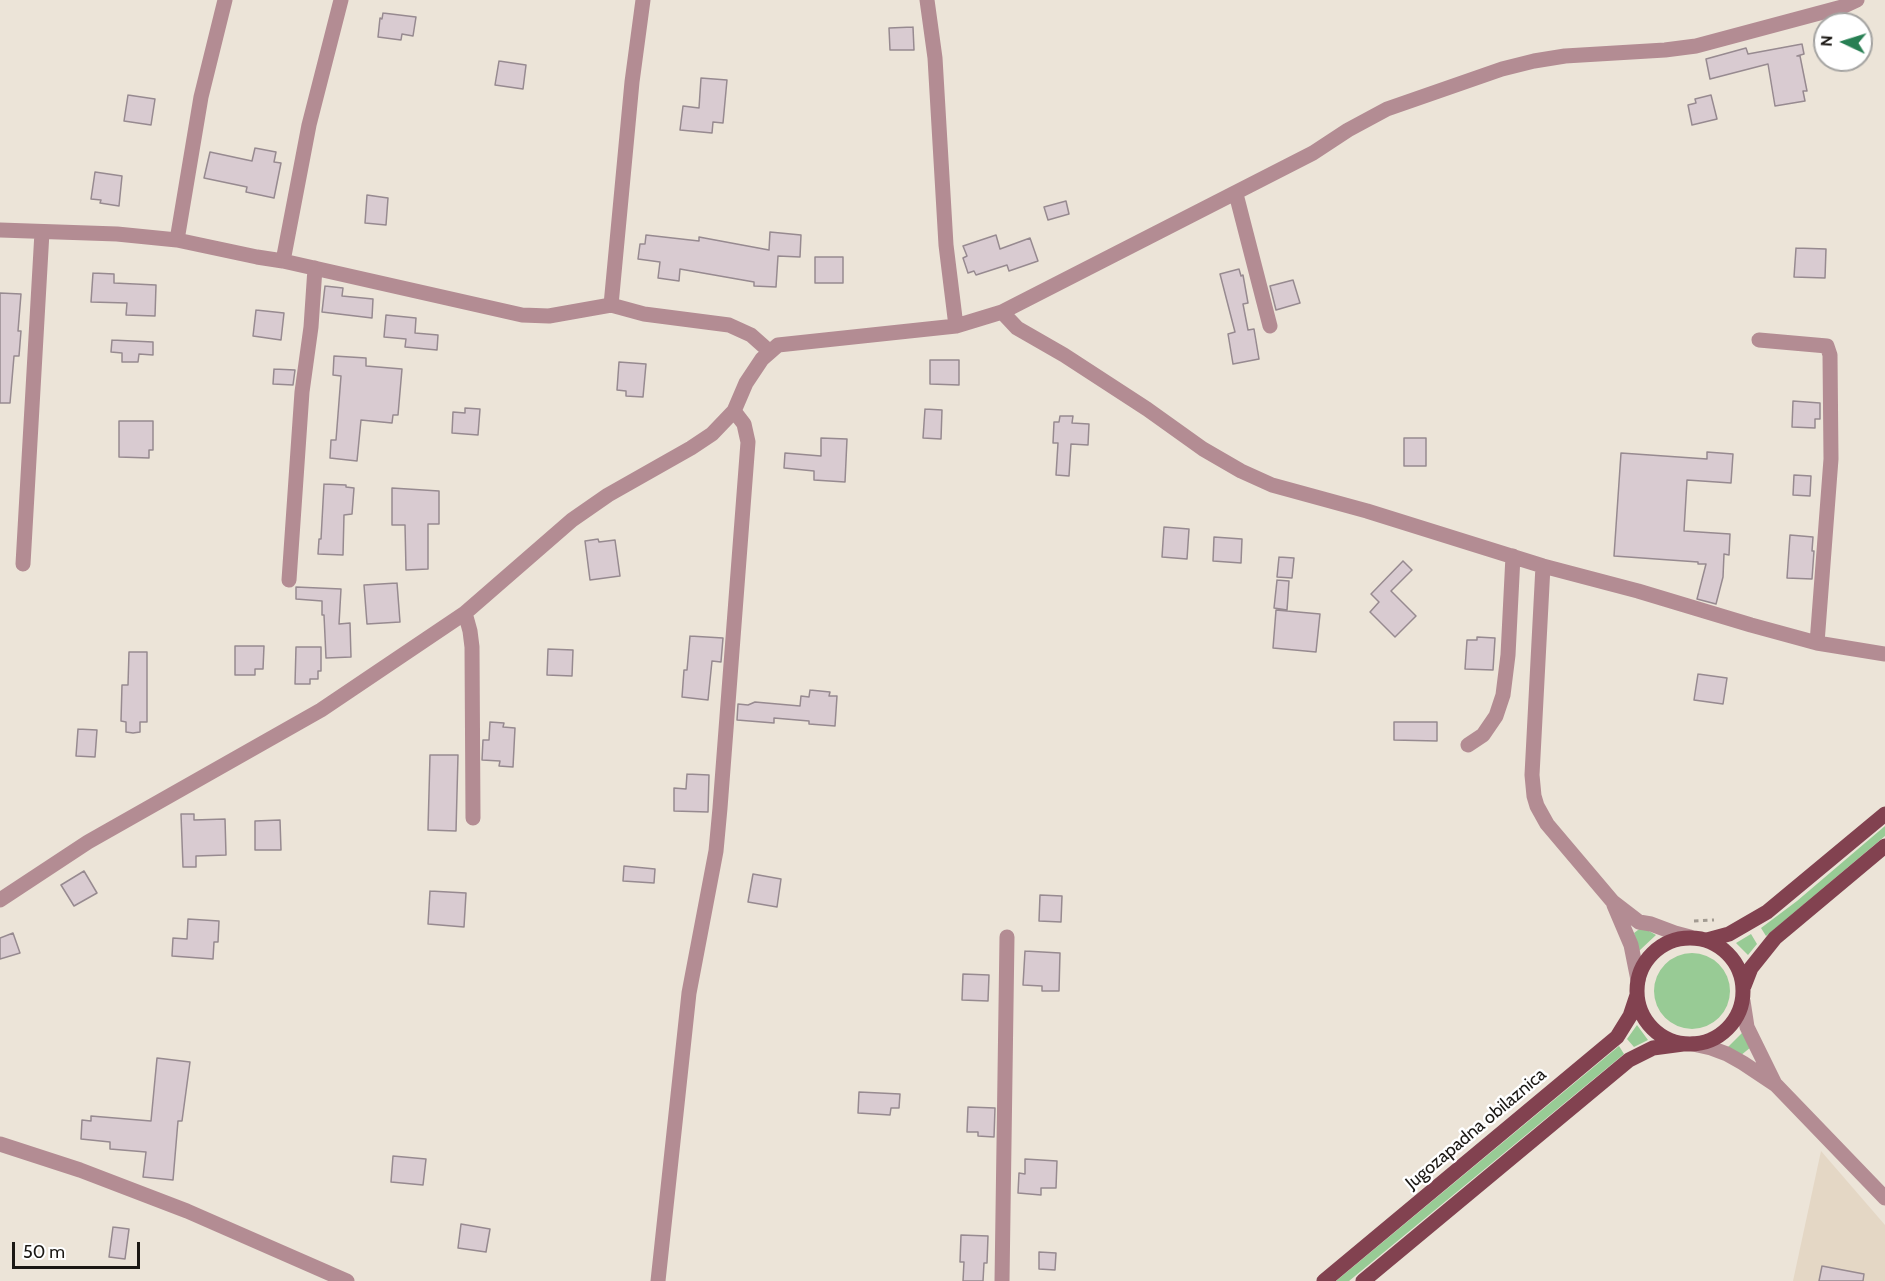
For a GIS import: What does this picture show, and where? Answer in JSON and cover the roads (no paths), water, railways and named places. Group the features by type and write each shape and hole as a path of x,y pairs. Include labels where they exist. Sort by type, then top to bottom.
{"main road":[{"path":"1707,940 1729,934 1767,912 1885,814"},
{"path":"1363,1281 1629,1060 1653,1048 1710,1040 1726,1031 1737,1017 1751,968 1761,953 1775,938 1885,846"},
{"path":"1688,1044 1666,1038 1651,1027 1641,1012 1637,987 1644,963 1656,949 1689,929 1721,947 1732,957 1740,971 1743,993"},
{"name":"Jugozapadna obilaznica","path":"1324,1281 1617,1037 1630,1016 1637,987"}],"street":[{"path":"177,240 201,97 225,0"},
{"path":"283,261 309,125 341,0"},
{"path":"611,305 632,82 643,0"},
{"path":"927,0 935,58 946,245 956,326"},
{"path":"0,900 88,842 321,710 465,613 572,520 608,495 712,434 734,411 752,373 769,351 778,345 956,326 1002,312 1314,153 1348,130 1387,109 1502,69 1564,56 1696,46 1842,8 1857,0"},
{"path":"1236,194 1270,326"},
{"path":"0,230 117,234 177,240 283,261 522,315 549,316 611,305 644,314 729,325 751,335 769,351"},
{"path":"23,564 42,232"},
{"path":"289,580 302,392 311,327 315,268"},
{"path":"1002,312 1017,328 1064,355 1203,449 1240,471 1272,485 1367,511 1543,566 1817,643 1885,654"},
{"path":"1759,340 1827,346 1830,355 1831,459 1817,643"},
{"path":"658,1281 689,993 716,851 719,819 748,442 744,424 734,411"},
{"path":"1468,745 1483,735 1496,716 1503,695 1508,655 1513,556"},
{"path":"1543,566 1532,775 1534,796 1541,816 1613,902 1639,922 1675,933 1689,929"},
{"path":"465,613 472,647 472,818"},
{"path":"1613,902 1631,945 1637,987"},
{"path":"1002,1281 1007,937"},
{"path":"1743,993 1747,1027 1776,1085"},
{"path":"1688,1044 1711,1048 1726,1054 1776,1085 1885,1198"},
{"path":"0,1144 62,1164 187,1211 347,1281"}]}
